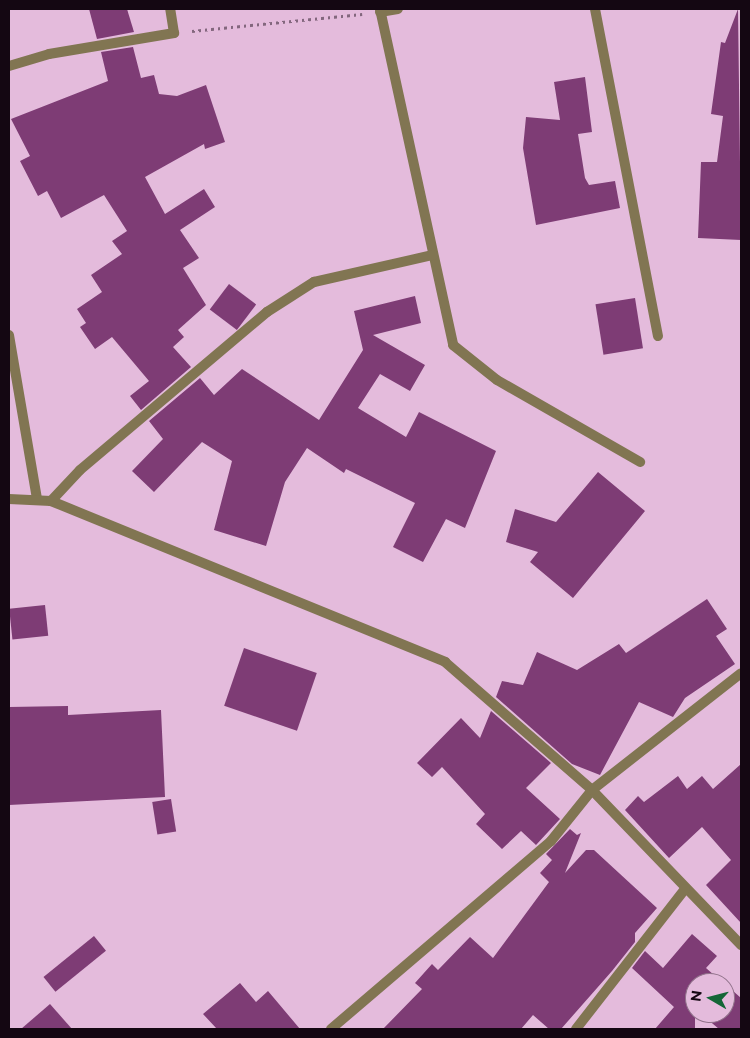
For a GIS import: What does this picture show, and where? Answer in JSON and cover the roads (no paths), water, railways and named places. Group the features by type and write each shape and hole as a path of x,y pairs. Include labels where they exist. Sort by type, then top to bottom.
{"street":[{"path":"9,66 50,54 174,33 170,9"},
{"path":"398,9 380,11 453,344 497,380 640,462"},
{"path":"595,9 658,336"},
{"path":"51,501 80,470 267,312 314,282 433,255"},
{"path":"9,335 37,498"},
{"path":"9,499 37,498 51,501 445,662 592,790 741,945"},
{"path":"331,1029 551,841 592,790 741,673"},
{"path":"576,1029 686,889"}]}
